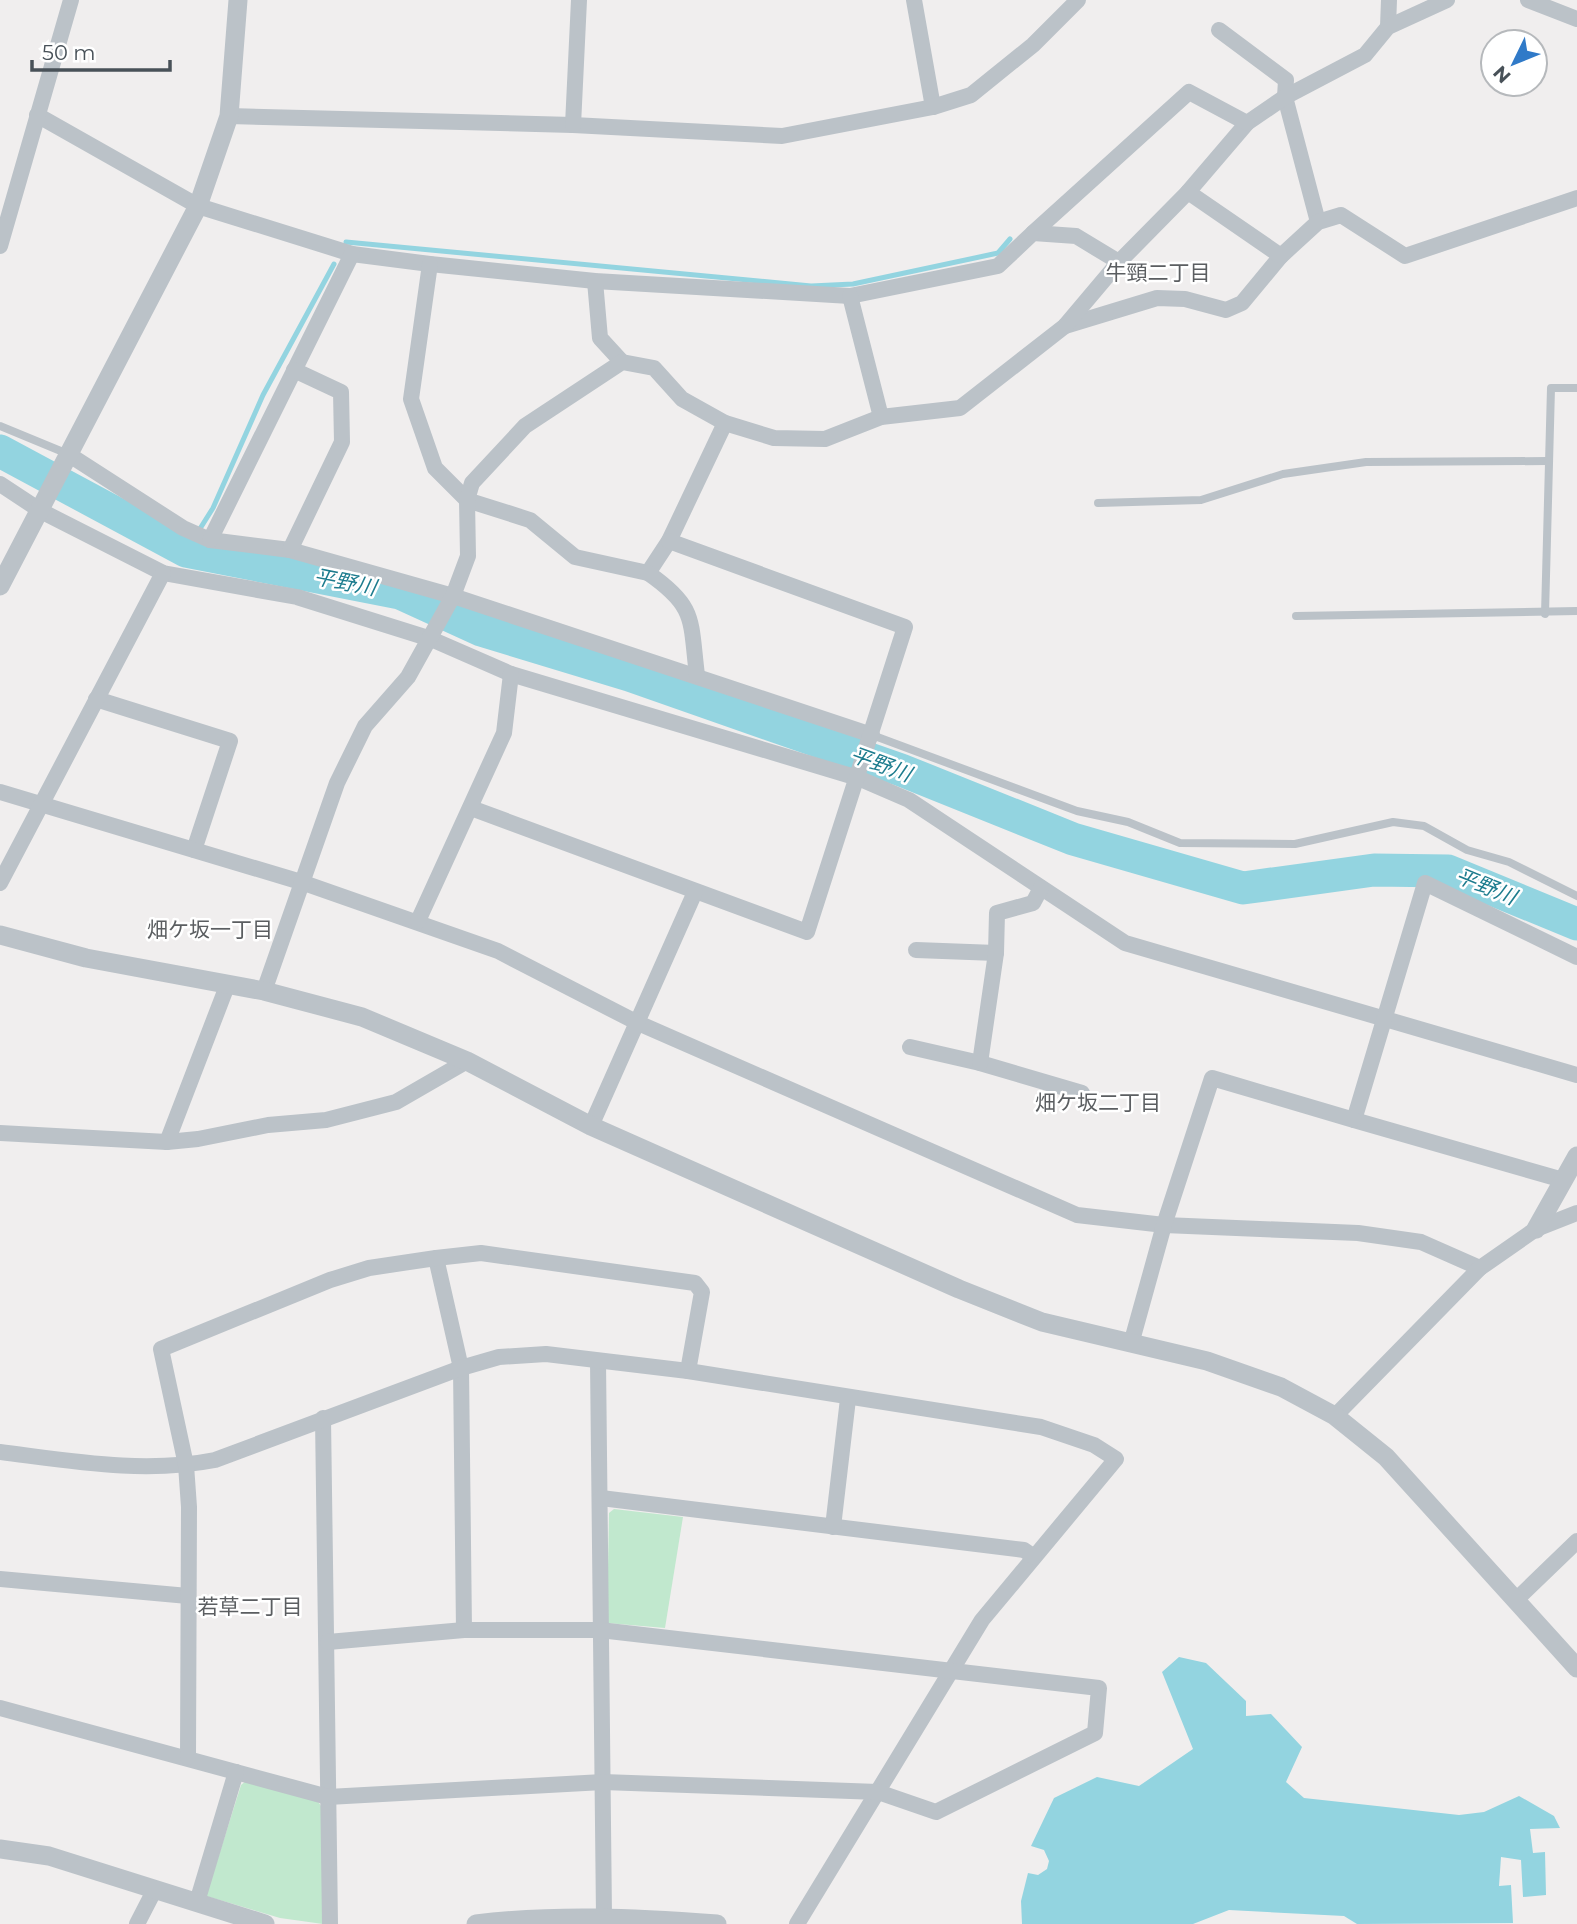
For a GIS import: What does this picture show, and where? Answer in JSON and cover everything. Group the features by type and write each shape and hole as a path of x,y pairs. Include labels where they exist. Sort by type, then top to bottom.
{"street":[{"path":"0,246 71,0"},
{"path":"0,586 198,206 229,116 238,0"},
{"path":"573,125 579,0"},
{"path":"913,0 933,107"},
{"path":"229,116 573,125 782,136 933,107 971,95 1033,45 1078,0"},
{"path":"1388,27 1389,0"},
{"path":"594,281 600,338 622,362 654,368 682,399 725,423 774,438 825,439 881,417 960,408 1065,326 1119,262 1188,192 1247,123 1285,97 1365,55 1388,27 1447,0"},
{"path":"1528,0 1577,19"},
{"path":"1219,30 1286,80 1285,97 1318,222"},
{"path":"37,116 198,206 352,254 594,281 850,296 998,266 1189,92 1247,123"},
{"path":"1188,192 1281,256"},
{"path":"1065,326 1157,298 1185,299 1226,310 1242,303 1281,256 1318,222 1340,215 1405,256 1577,198"},
{"path":"1033,233 1076,236 1119,262"},
{"path":"210,540 352,254"},
{"path":"430,264 411,399 435,468 467,500 530,520 575,557 648,573 675,592 690,617 696,675"},
{"path":"850,296 881,417"},
{"path":"264,992 337,783 365,726 408,677 453,596 468,556 467,500 472,482 525,426 622,362"},
{"path":"290,550 342,442 341,392 294,370"},
{"path":"648,573 669,541 725,423"},
{"path":"66,458 183,528 210,540 290,550 453,596 872,735"},
{"path":"0,484 163,573 297,597 431,639 511,674 858,778 909,800 1125,943 1577,1075"},
{"path":"471,808 807,932 905,627 669,541"},
{"path":"0,883 163,573"},
{"path":"418,921 504,733 511,674"},
{"path":"96,699 230,741 194,850"},
{"path":"0,792 301,882 498,951 638,1023 1077,1215 1164,1225 1358,1233 1420,1242 1480,1268"},
{"path":"1354,1120 1424,883 1577,957"},
{"path":"980,1063 996,953 997,913 1033,903 1041,888"},
{"path":"591,1126 695,892"},
{"path":"0,935 86,958 264,992 362,1017 467,1061 591,1126 959,1289 1042,1322 1232,1370 1281,1387 1335,1416 1386,1457 1577,1668"},
{"path":"916,950 996,953"},
{"path":"167,1142 227,986"},
{"path":"910,1047 980,1063 1082,1093"},
{"path":"0,1133 167,1142 268,1125 326,1121 396,1102 467,1061"},
{"path":"1131,1344 1164,1225 1212,1079 1563,1180"},
{"path":"1536,1229 1577,1156"},
{"path":"1335,1416 1480,1268 1536,1229 1577,1213"},
{"path":"188,1758 186,1465 161,1349 330,1280 369,1268 481,1253 695,1283 702,1292 688,1371"},
{"path":"436,1258 461,1368 464,1630"},
{"path":"0,1452 116,1466 186,1465 215,1460 461,1368 499,1357 546,1354 688,1371 848,1399 1041,1427 1094,1445 1116,1459 982,1620 796,1924"},
{"path":"598,1361 604,1916"},
{"path":"833,1527 848,1399"},
{"path":"323,1418 330,1924"},
{"path":"601,1498 1024,1550 1034,1557"},
{"path":"1517,1599 1577,1541"},
{"path":"0,1579 188,1596"},
{"path":"0,1708 328,1797 603,1782 878,1792 936,1812 1095,1733 1099,1688 952,1669 600,1630 464,1630 328,1642"},
{"path":"197,1902 236,1772"},
{"path":"0,1849 49,1856 253,1922"},
{"path":"137,1924 155,1891"},
{"path":"476,1924 550,1916 604,1916 717,1924"}],"lane":[{"path":"1545,614 1551,388 1577,388"},
{"path":"0,426 66,458"},
{"path":"1098,503 1201,500 1283,474 1366,462 1547,461"},
{"path":"1296,616 1545,614 1577,611"},
{"path":"872,735 1077,811 1128,822 1180,843 1295,844 1393,822 1424,826 1467,850 1509,862 1577,896"}],"green space":[{"path":"614,1509 683,1517 665,1628 607,1623 609,1513"},
{"path":"246,1781 317,1800 323,1809 323,1924 280,1918 206,1896 241,1785"}],"water":[{"path":"1179,1657 1206,1663 1246,1701 1246,1716 1271,1714 1302,1747 1286,1782 1304,1798 1459,1815 1484,1812 1519,1796 1554,1816 1560,1828 1530,1829 1533,1853 1545,1852 1546,1895 1523,1897 1521,1860 1501,1857 1499,1886 1511,1885 1513,1923 1357,1924 1344,1916 1229,1910 1193,1924 1022,1924 1021,1901 1028,1873 1038,1875 1047,1869 1049,1861 1044,1850 1031,1846 1054,1798 1097,1777 1139,1786 1193,1749 1162,1672"}],"waterway":[{"path":"346,242 811,286 853,284 998,253 1010,239"},
{"path":"186,551 213,508 263,395 334,264"},
{"name":"平野川","path":"0,451 186,551 400,593 481,630 629,675 901,770 1073,839 1243,888 1374,870 1448,871 1577,924"}],"district":[{"name":"牛頸二丁目","path":"1158,272"},
{"name":"畑ケ坂一丁目","path":"210,929"},
{"name":"畑ケ坂二丁目","path":"1098,1102"},
{"name":"若草二丁目","path":"250,1606"}]}
